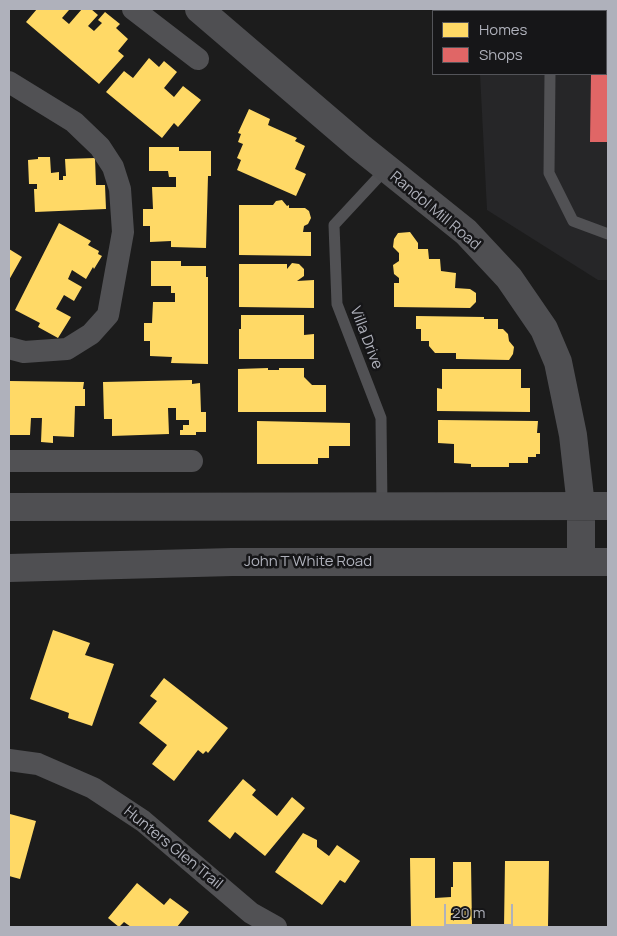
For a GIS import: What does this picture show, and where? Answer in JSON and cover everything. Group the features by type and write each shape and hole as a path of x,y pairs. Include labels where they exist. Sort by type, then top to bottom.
{"street":[{"path":"133,9 198,58"},
{"name":"Randol Mill Road","path":"199,9 386,169 466,232 509,278 544,329 558,362 573,436 581,506 581,562"},
{"path":"9,82 74,122 100,147 113,167 120,189 123,232 108,315 91,334 68,350 24,352 9,348"},
{"path":"9,461 192,461"},
{"path":"9,507 608,506"},
{"name":"John T White Road","path":"9,568 232,562 608,562"},
{"name":"Hunters Glen Trail","path":"9,760 38,764 93,788 143,821 251,913 276,927"}],"lane":[{"path":"550,75 549,173 573,221 608,234"},
{"name":"Villa Drive","path":"382,507 381,418 337,304 334,226 386,169"}],"shaded area":[{"path":"608,9 608,280 598,280 487,210 480,75 607,75 607,10 477,10"}],"building: Homes":[{"path":"37,9 68,9 62,18 69,24 82,9 91,9 98,15 88,26 94,31 102,23 98,20 105,12 120,24 116,28 128,39 118,51 124,56 99,84 26,22"},
{"path":"149,58 159,67 164,61 177,72 164,88 174,97 183,86 201,100 178,127 174,123 162,138 106,92 124,71 133,78"},
{"path":"249,109 270,119 268,125 297,138 295,141 305,146 295,169 306,174 296,196 237,170 241,160 237,158 243,144 238,142 241,134 238,133"},
{"path":"149,147 179,147 179,151 211,151 211,176 208,176 206,248 171,247 171,241 150,242 150,226 143,226 143,209 153,209 152,187 176,187 176,177 169,177 168,171 149,171"},
{"path":"38,157 50,157 51,173 59,172 59,180 63,180 63,176 66,176 65,159 95,158 96,185 105,185 106,209 35,212 34,189 37,189 37,184 29,184 28,160 38,159"},
{"path":"282,200 287,206 289,205 289,208 305,208 309,211 311,218 308,224 304,226 303,232 311,232 311,256 239,255 239,205 273,205 276,201"},
{"path":"59,223 91,241 88,245 99,251 98,254 102,256 86,279 72,270 68,279 82,287 74,301 64,295 56,309 71,317 58,338 38,327 40,323 15,310"},
{"path":"410,232 418,243 418,249 428,249 429,259 440,259 441,271 456,273 455,288 470,289 476,293 476,302 470,308 394,307 394,283 399,283 399,278 394,274 393,265 399,261 399,253 393,247 394,239 398,233"},
{"path":"9,249 22,257 9,280"},
{"path":"151,261 181,261 181,266 206,266 206,277 208,277 208,364 171,363 172,357 150,356 150,341 144,341 144,323 152,323 153,302 175,302 175,293 171,293 171,286 151,286"},
{"path":"292,263 299,264 304,269 304,276 297,281 314,280 314,308 239,307 239,264 287,264 287,269"},
{"path":"241,315 304,315 304,335 314,334 314,359 239,359"},
{"path":"416,316 498,319 498,329 503,329 508,334 509,341 514,347 513,354 509,360 456,359 456,353 435,353 429,346 429,341 421,341 421,329 416,329"},
{"path":"268,368 268,370 279,370 279,368 304,368 304,377 312,385 326,385 326,412 238,412 238,369"},
{"path":"442,369 521,369 521,388 530,388 530,412 437,411 437,388 442,389"},
{"path":"192,380 192,384 200,383 201,412 206,412 206,432 196,432 196,435 180,435 183,425 189,425 189,420 176,420 176,408 168,408 169,434 112,436 112,419 104,419 103,382"},
{"path":"10,381 84,382 85,406 75,406 74,437 53,436 53,443 41,442 42,418 31,418 30,435 9,435"},
{"path":"438,420 538,421 537,433 540,433 540,454 536,454 536,457 528,457 528,463 509,463 509,467 471,467 471,464 454,463 454,444 438,443"},
{"path":"257,421 350,423 350,446 329,446 329,458 318,458 318,464 257,464"},
{"path":"53,630 90,643 85,655 114,664 92,726 68,718 69,713 30,699"},
{"path":"164,678 228,728 208,753 206,751 203,754 198,750 174,781 152,764 167,745 139,723 157,701 150,696"},
{"path":"243,779 256,790 252,795 277,816 292,797 305,808 265,856 235,832 230,839 208,821"},
{"path":"10,814 36,821 20,879 9,876"},
{"path":"303,833 317,840 317,847 329,856 337,845 360,861 345,883 340,880 322,905 275,872"},
{"path":"410,858 435,858 435,898 451,897 453,862 471,862 472,927 411,927"},
{"path":"505,861 549,861 548,927 504,927"},
{"path":"137,883 164,905 170,898 189,912 177,927 131,927 124,922 119,927 108,918"}],"building: Shops":[{"path":"608,9 608,142 590,142 591,75 607,75 607,10 592,10"}]}
